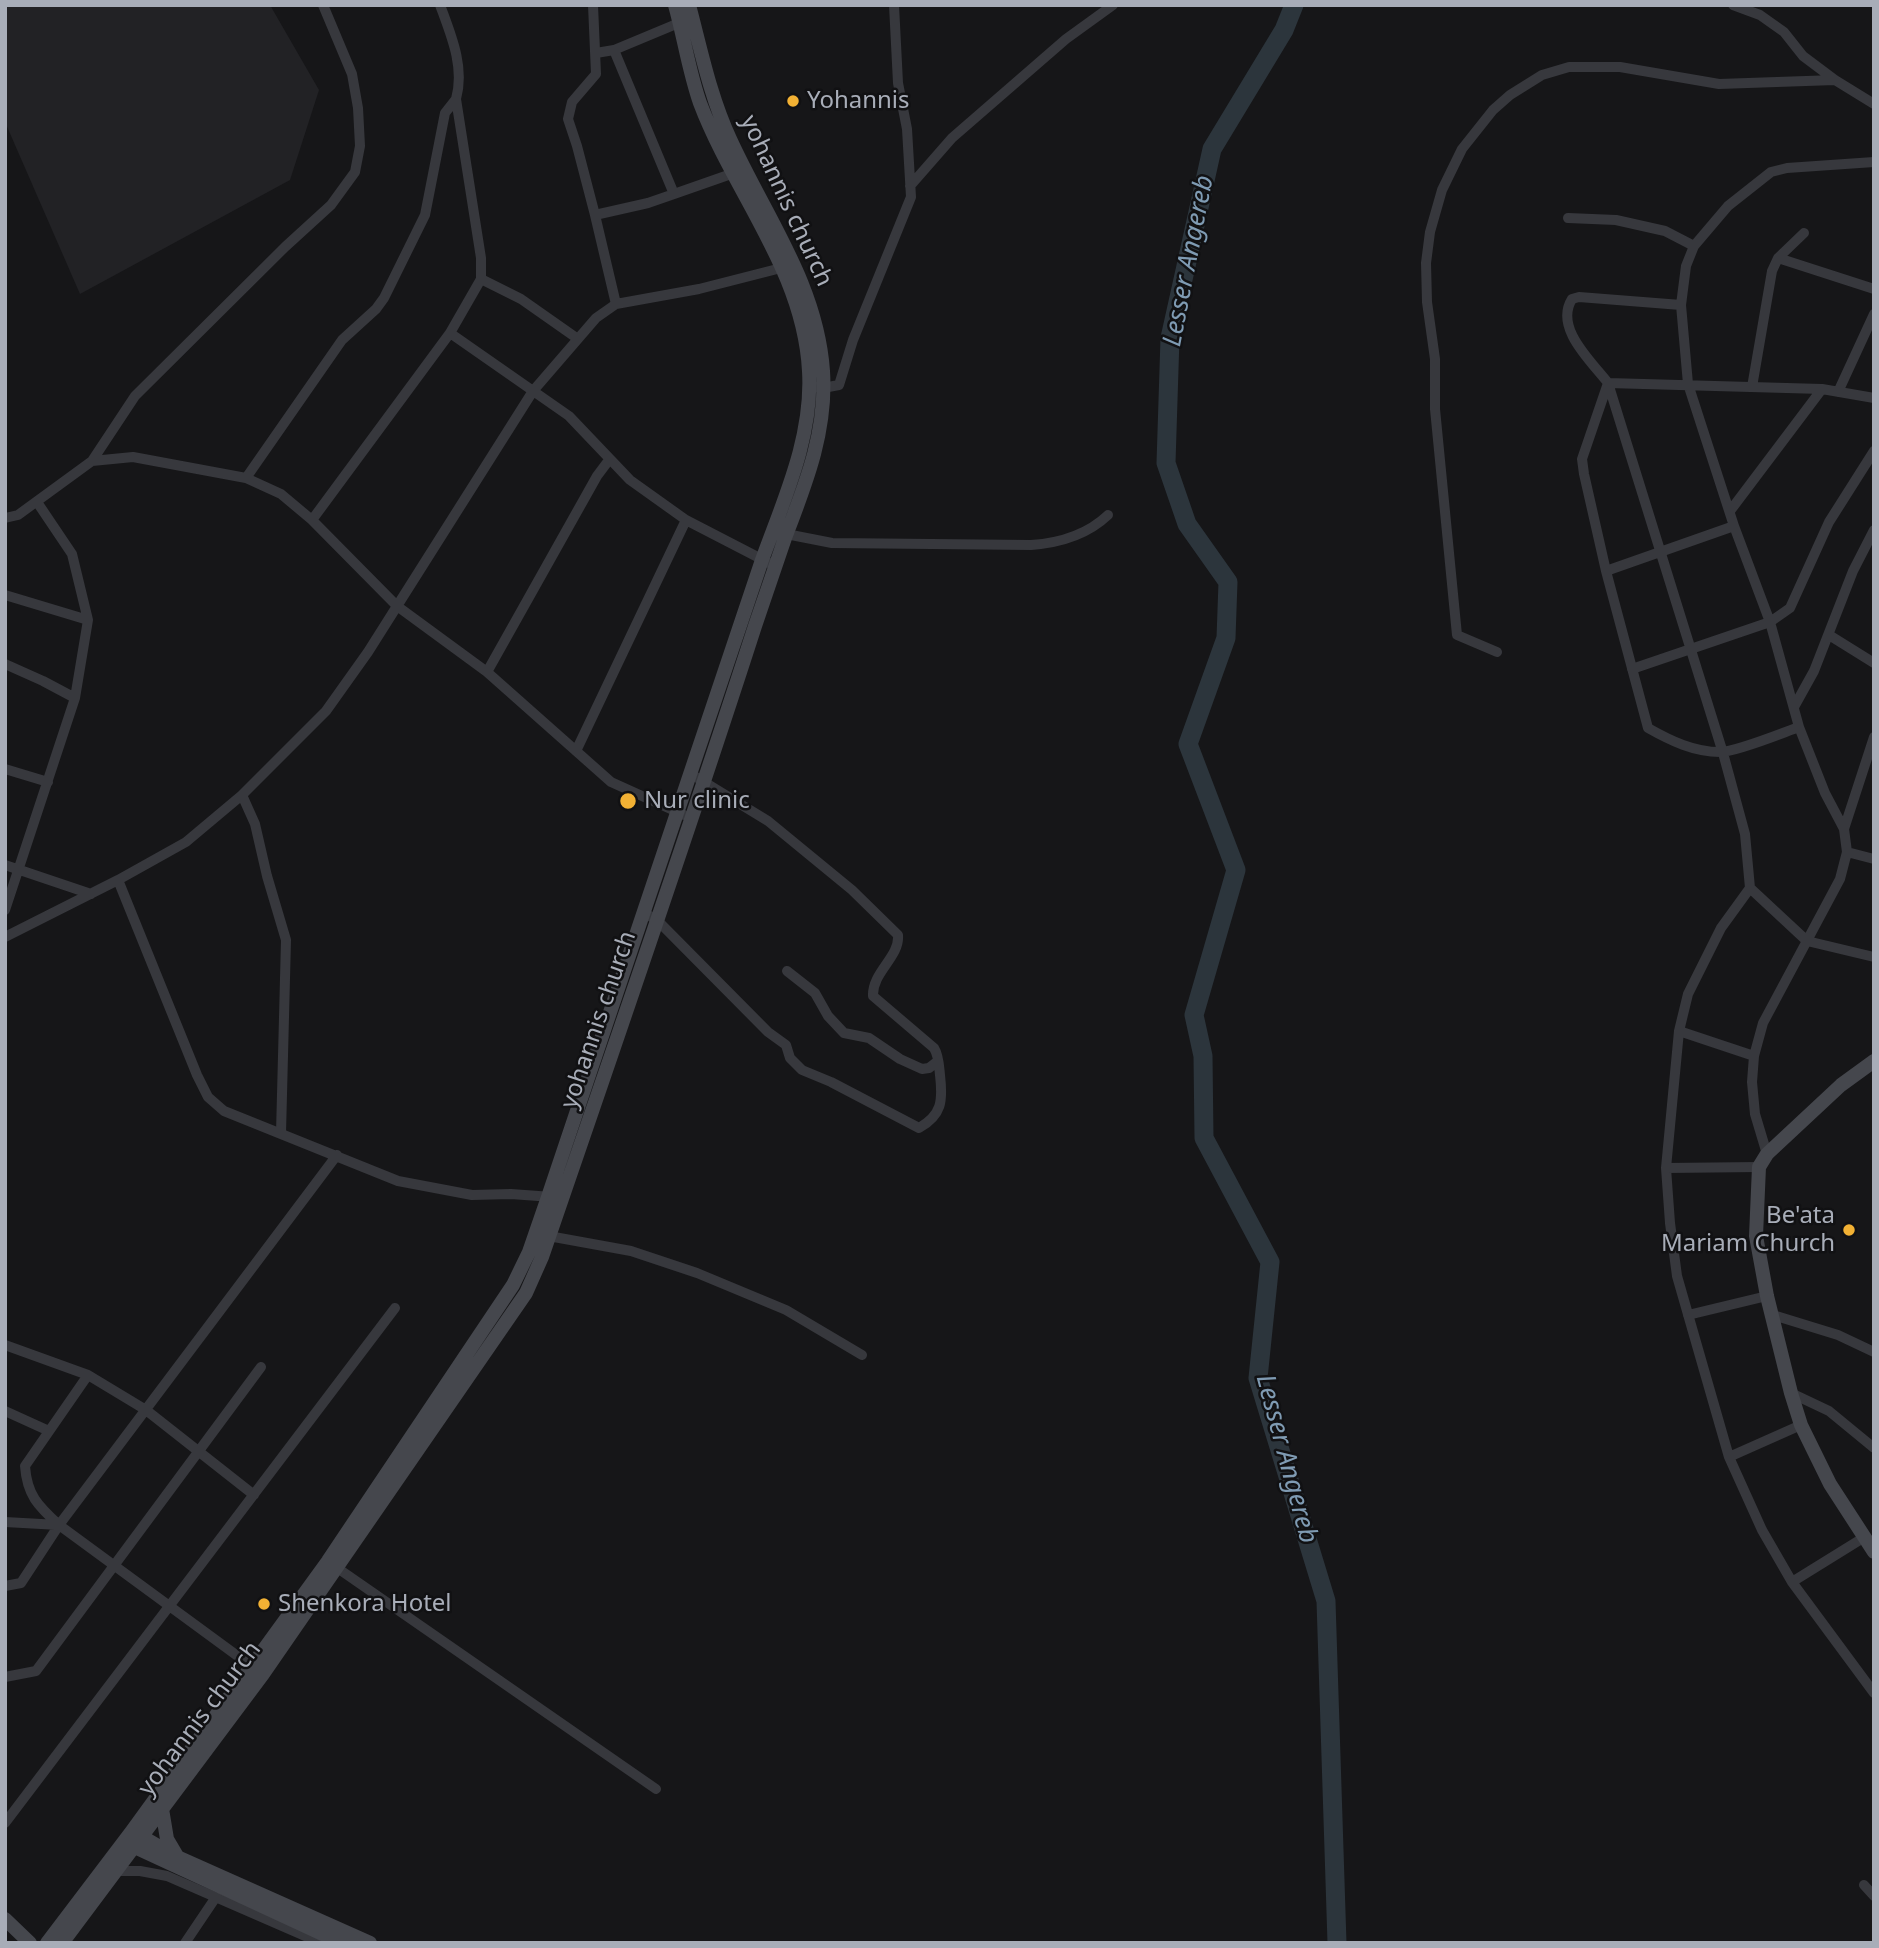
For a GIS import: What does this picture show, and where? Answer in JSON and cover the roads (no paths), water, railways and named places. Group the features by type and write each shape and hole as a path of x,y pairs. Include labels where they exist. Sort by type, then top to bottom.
{"street":[{"path":"5,518 18,516 92,461 135,396 331,205 355,172 360,146 354,86 323,5"},
{"path":"312,520 450,333 481,279 481,258 456,99 459,87 458,59 440,5"},
{"path":"593,5 596,74 572,102 568,119 616,304"},
{"path":"47,1943 133,1839 333,1565 513,1285 542,1234 548,1197 650,916 691,774 780,532 800,455 807,411 816,386 809,372 804,331 789,266 734,173 700,102 687,15 675,5"},
{"path":"816,386 839,385 853,340 911,197 907,129 898,83 894,5"},
{"path":"910,186 952,138 1066,39 1113,5"},
{"path":"1733,5 1760,15 1776,26 1784,32 1802,56 1874,104"},
{"path":"596,53 614,50 687,15"},
{"name":"yohannis church","path":"687,15 713,97 730,139 789,266"},
{"path":"614,50 674,194"},
{"path":"1497,652 1457,635 1435,409 1435,359 1427,302 1426,264 1430,232 1442,190 1462,149 1493,110 1510,95 1542,75 1569,67 1620,67 1719,84 1835,80"},
{"path":"246,478 342,340 376,309 384,298 425,215 445,113 456,99"},
{"path":"1767,1154 1755,1114 1752,1082 1754,1056 1763,1023 1840,879 1847,852 1844,829 1825,793 1799,727 1770,622 1734,526 1688,384 1681,305 1686,265 1694,246 1728,206 1771,172 1787,168 1874,162"},
{"path":"595,215 648,203 734,173"},
{"path":"1568,218 1616,220 1665,231 1694,246"},
{"path":"1752,387 1772,271 1778,258 1804,233"},
{"path":"1778,258 1874,289"},
{"path":"5,937 186,842 242,795 326,711 368,652 533,391 596,318 616,304 699,289 789,266"},
{"path":"481,279 522,299 578,339"},
{"path":"1681,305 1590,297 1572,299 1566,314 1572,335 1608,383 1723,753 1745,834 1750,888 1721,928 1688,994 1679,1031 1666,1168 1677,1276 1729,1457 1762,1530 1792,1582 1874,1693"},
{"path":"1838,392 1874,314"},
{"path":"450,333 569,416 629,480 686,520 769,563"},
{"path":"1608,383 1822,389 1874,398"},
{"path":"1608,383 1583,459 1584,474 1606,571 1648,728 1670,741 1694,749 1723,753 1799,727"},
{"path":"1730,511 1822,389"},
{"path":"1632,669 1770,622 1790,608 1829,522 1874,451"},
{"path":"92,461 133,457 246,478 281,494 312,520 397,606 487,672 611,782 678,813 693,817"},
{"path":"487,672 597,476 609,460"},
{"path":"5,910 75,698 88,620 72,554 37,502"},
{"path":"780,532 832,543 1055,543 1090,528 1108,515"},
{"path":"576,751 686,520"},
{"path":"1606,571 1734,526"},
{"path":"1794,707 1814,671 1853,571 1874,530"},
{"name":"yohannis church","path":"542,1234 563,1196 650,916 693,817 705,782 769,563"},
{"path":"5,596 88,620"},
{"path":"1829,635 1874,663"},
{"path":"5,664 75,698"},
{"path":"1844,829 1874,737"},
{"path":"5,769 48,782"},
{"path":"650,916 768,1032 786,1045 794,1064 919,1129 932,1121 940,1108 943,1095 934,1048 873,996 872,987 899,942 898,935 852,890 768,821 691,774"},
{"path":"242,795 255,824 286,940 281,1133"},
{"path":"1847,852 1874,859"},
{"path":"5,865 91,894"},
{"path":"118,880 208,1097 224,1111 398,1181 472,1195 563,1196"},
{"path":"1750,888 1807,941 1874,957"},
{"path":"787,971 815,993 828,1016 844,1033 869,1038 900,1059 922,1069 929,1068 938,1061"},
{"path":"1679,1031 1754,1056"},
{"path":"1874,1062 1841,1085 1767,1154 1759,1167 1756,1236 1767,1296 1801,1425 1830,1484 1874,1552"},
{"path":"5,1586 21,1583 59,1525 337,1155"},
{"path":"1666,1168 1759,1167"},
{"path":"542,1234 631,1251 697,1273 786,1310 862,1355"},
{"path":"1688,1315 1767,1296"},
{"path":"5,1823 395,1308"},
{"path":"1773,1315 1838,1335 1874,1352"},
{"path":"5,1345 88,1376 146,1410 254,1495"},
{"path":"5,1677 36,1671 261,1367"},
{"path":"88,1376 25,1466 26,1484 42,1509 59,1525 258,1671"},
{"path":"1791,1393 1829,1411 1874,1448"},
{"path":"5,1411 49,1431"},
{"path":"1729,1457 1801,1425"},
{"path":"5,1522 59,1525"},
{"path":"1792,1582 1863,1538"},
{"path":"333,1565 656,1789"},
{"name":"yohannis church","path":"62,1943 117,1871 133,1839 162,1809 258,1671"},
{"path":"162,1809 167,1839 177,1857"},
{"path":"133,1839 363,1941"},
{"path":"133,1839 342,1943"},
{"path":"117,1871 140,1871 167,1876 321,1943"},
{"path":"1864,1885 1874,1896"},
{"path":"186,1943 216,1897"},
{"path":"5,1919 30,1943"}],"waterway":[{"name":"Lesser Angereb","path":"1294,5 1284,30 1212,149 1170,338 1166,463 1187,524 1228,582 1226,638 1188,744 1236,870 1194,1015 1203,1056 1204,1138 1270,1262 1258,1378 1326,1601 1337,1943"}],"place":[{"name":"Yohannis","path":"793,101"},
{"name":"Nur clinic","path":"628,801"},
{"name":"Be'ata Mariam Church","path":"1849,1230"},
{"name":"Shenkora Hotel","path":"264,1604"}]}
